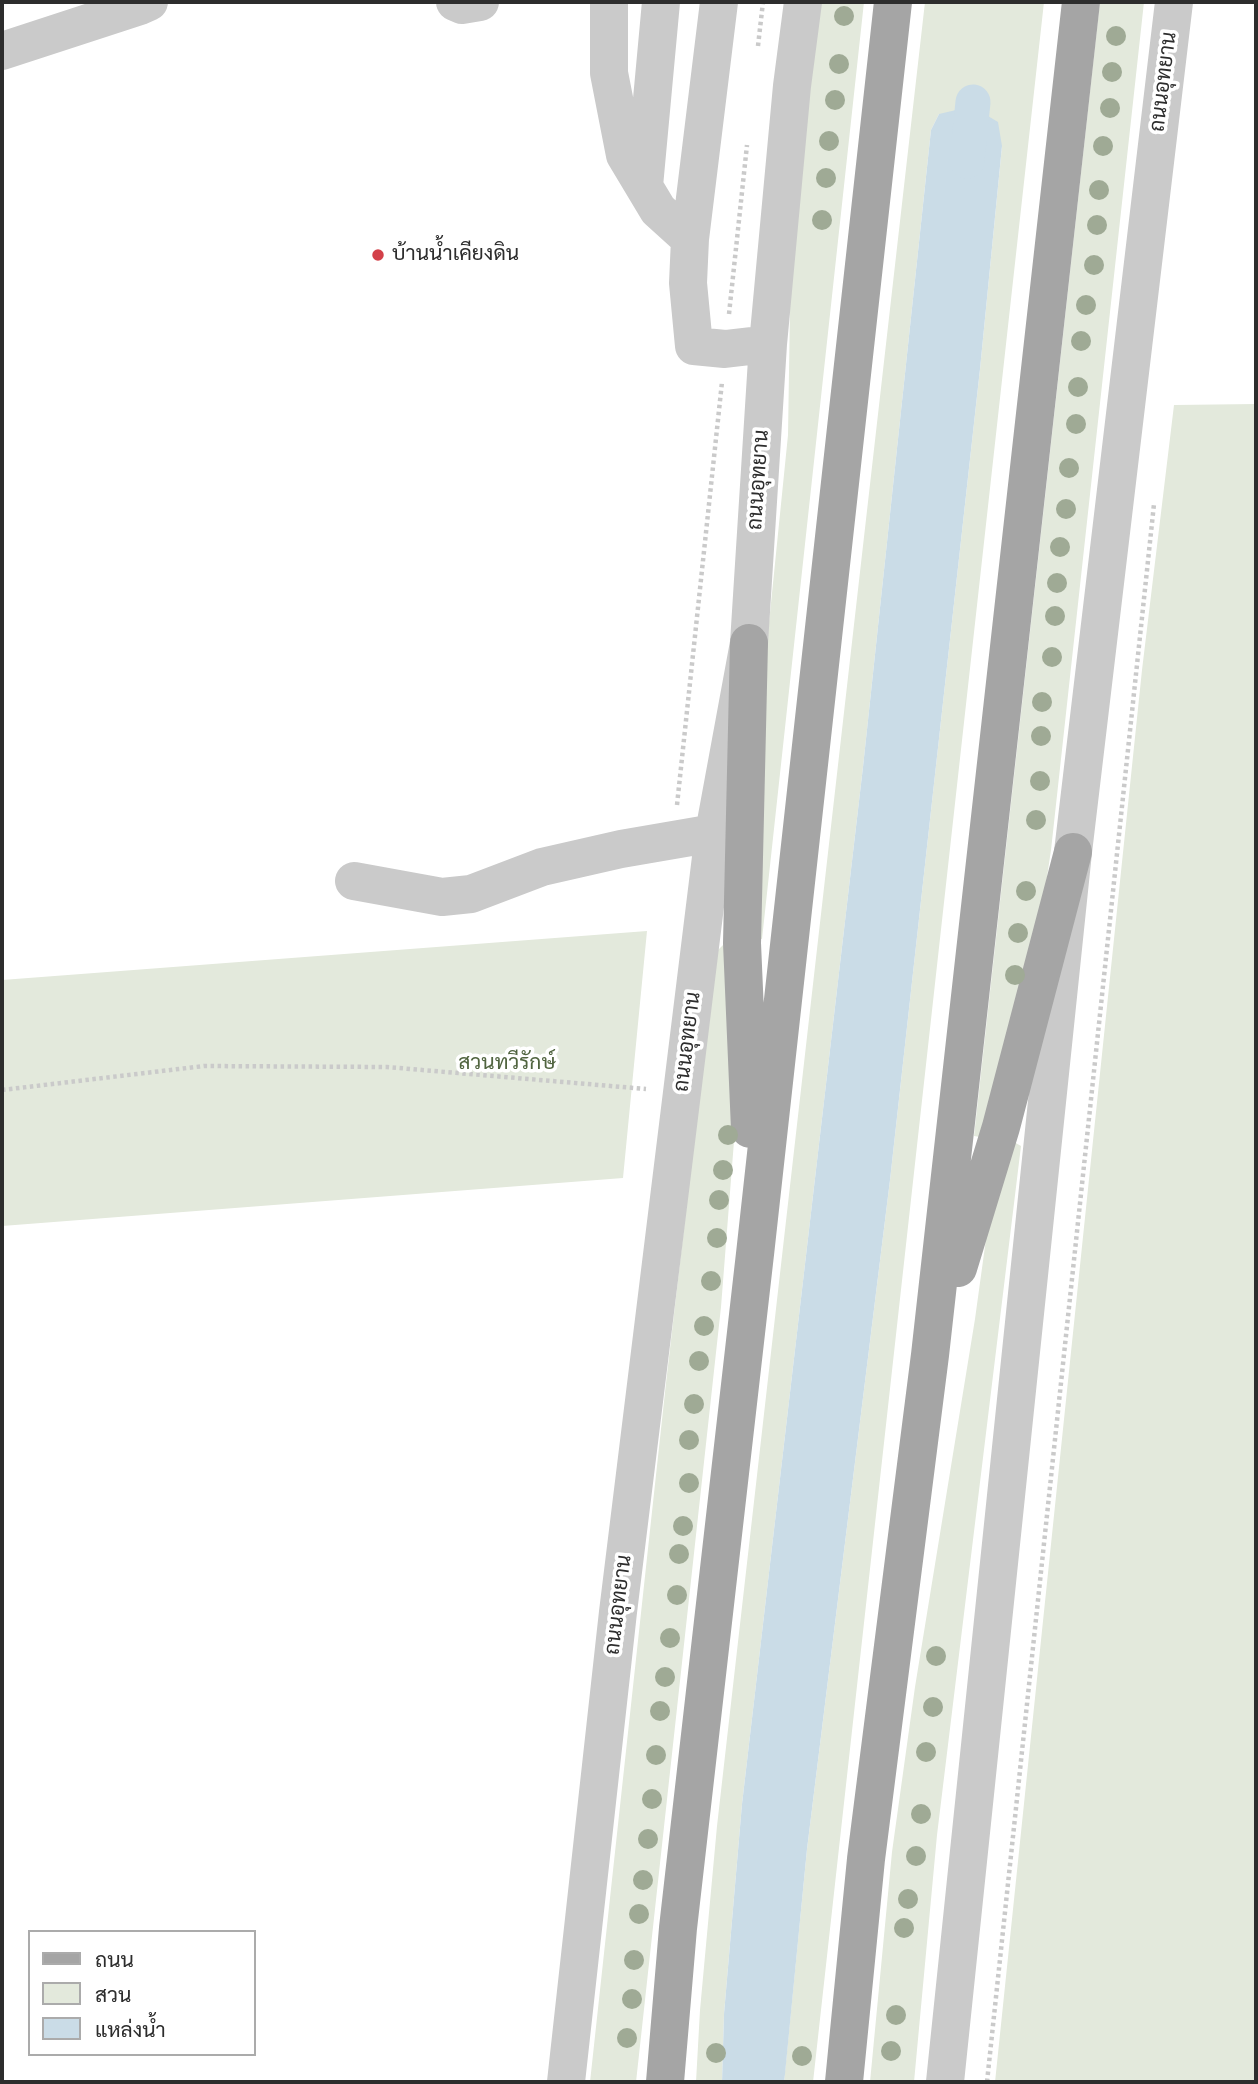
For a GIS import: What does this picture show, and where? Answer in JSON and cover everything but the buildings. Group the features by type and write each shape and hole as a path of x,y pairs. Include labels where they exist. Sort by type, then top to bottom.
{"main road":[{"path":"665,2082 678,1928 893,2"},
{"path":"844,2082 866,1859 930,1355 1081,2"},
{"path":"748,643 742,943 755,1254"},
{"path":"930,1355 1001,1127 1073,852"}],"street":[{"path":"2,51 149,2"},
{"path":"455,2 462,5 480,2"},
{"path":"608,2 609,73 625,155 658,210 690,239"},
{"path":"643,186 661,2"},
{"path":"719,2 690,239 688,282 694,346 726,349 768,344"},
{"name":"ถนนอุทยาน","path":"566,2082 618,1612 714,833 748,643 768,344 792,86 803,2"},
{"name":"ถนนอุทยาน","path":"945,2082 1073,852 1174,2"},
{"path":"354,881 442,897 471,894 542,867 621,849 714,833"}],"path":[{"path":"987,2082 1154,501"},
{"path":"2,1090 204,1066 387,1068 646,1089"}],"green space":[{"path":"818,2 864,2 762,939 751,938 756,751 788,435 791,245"},
{"path":"925,2 1044,2 813,2082 784,2082 807,1849 890,1180 980,369 1002,146 939,114 931,130 863,767 742,1804 724,2014 722,2082 696,2082 717,1826"},
{"path":"1100,2 1144,2 1051,850 1034,965 986,1138 974,1136"},
{"path":"1256,404 1256,2082 995,2082 1142,670 1174,405"},
{"name":"สวนทวีรักษ์","path":"647,931 623,1178 2,1226 2,980"},
{"path":"724,944 737,1103 721,1307 636,2082 590,2082 715,961 718,950"},
{"path":"1014,1142 1021,1146 937,1835 914,2082 870,2082 892,1852 915,1687 986,1239"}],"water":[{"path":"956,110 988,116 998,122 1002,146 980,369 890,1180 807,1849 785,2074 784,2082 722,2082 724,2014 742,1804 863,767 931,130 939,114"}],"waterway":[{"path":"967,161 973,102"}],"place":[{"name":"บ้านน้ำเคียงดิน","path":"378,255"}]}
